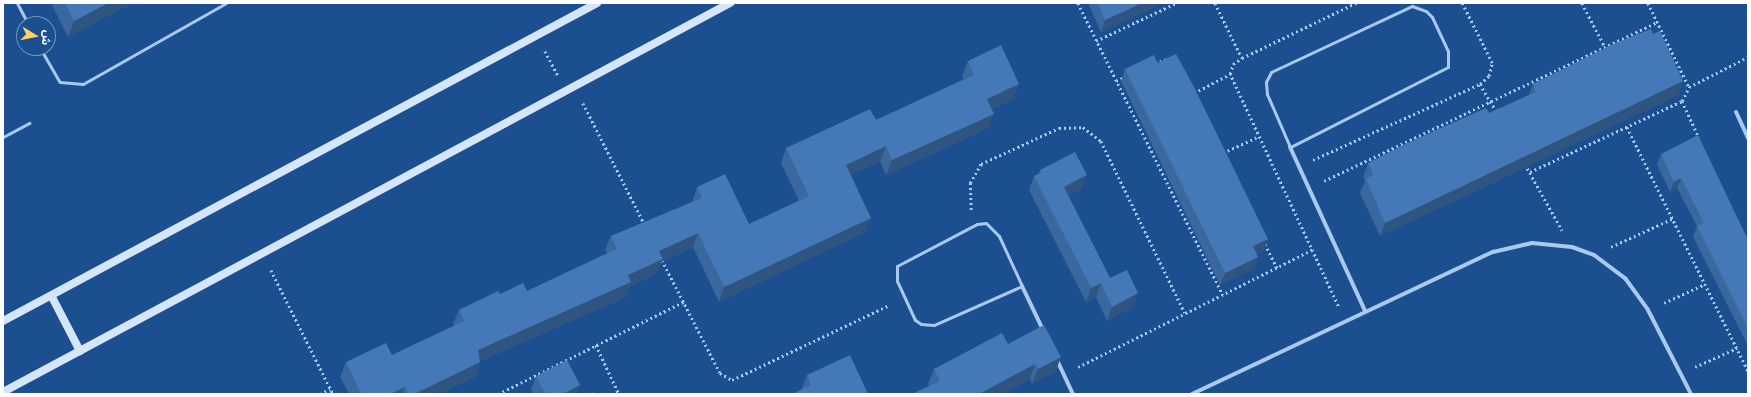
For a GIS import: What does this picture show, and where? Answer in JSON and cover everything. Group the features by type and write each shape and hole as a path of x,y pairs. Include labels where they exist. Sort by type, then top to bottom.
{"street":[{"path":"3,320 52,297 537,34 597,3"},
{"path":"3,392 730,3"},
{"path":"1736,112 1748,138"},
{"path":"1290,147 1365,311"},
{"path":"1192,394 1492,252 1532,243 1572,247 1594,255 1625,278 1648,310 1691,394"},
{"path":"1022,286 1044,333"},
{"path":"52,297 80,351"},
{"path":"1054,354 1073,394"}],"lane":[{"path":"17,3 24,16"},
{"path":"45,56 60,82 83,84 226,3"},
{"path":"1412,6 1426,11 1448,51 1448,68 1290,147 1267,94 1266,82 1271,72 1412,6"},
{"path":"3,137 29,123"},
{"path":"977,224 994,228 1022,286 927,326 915,320 895,273 902,260 977,224"}],"path":[{"path":"1078,3 1223,294"},
{"path":"1096,41 1176,3"},
{"path":"1215,3 1242,58"},
{"path":"1582,3 1605,48"},
{"path":"1648,3 1689,87"},
{"path":"1309,188 1657,22"},
{"path":"537,34 566,91"},
{"path":"1530,172 1682,101 1689,87 1748,57"},
{"path":"1151,65 1165,58 1175,61"},
{"path":"1116,80 1130,74"},
{"path":"1191,95 1230,74"},
{"path":"1480,84 1498,115"},
{"path":"575,86 648,232"},
{"path":"1188,88 1194,101"},
{"path":"1682,101 1702,143"},
{"path":"977,224 969,204 970,183 982,164 1059,128 1083,127 1101,141 1185,313"},
{"path":"1627,127 1748,371"},
{"path":"1220,155 1259,136"},
{"path":"1217,148 1224,162"},
{"path":"1523,160 1572,247"},
{"path":"1594,255 1672,219"},
{"path":"1263,240 1277,268"},
{"path":"1063,374 1312,250"},
{"path":"659,253 720,373 732,380 904,297"},
{"path":"262,254 333,394"},
{"path":"1648,310 1705,284"},
{"path":"498,394 683,302"},
{"path":"596,345 619,394"},
{"path":"1681,374 1736,348"},
{"path":"320,394 330,389"}],"building":[{"path":"65,3 108,3 74,21"},
{"path":"1098,3 1142,3 1105,20"},
{"path":"1651,29 1653,34 1660,31 1683,81 1385,223 1366,179 1373,175 1368,163 1403,145 1486,108 1489,113 1536,92 1533,84 1613,44"},
{"path":"1001,45 1019,84 987,99 994,114 892,160 886,146 846,165 871,218 724,287 698,233 659,251 663,259 628,275 631,282 478,350 480,362 414,394 408,394 405,387 390,394 361,394 346,362 386,343 392,355 464,321 459,310 498,291 500,294 523,283 527,291 617,249 611,236 702,198 697,187 725,174 749,224 809,196 786,148 870,109 876,120 974,75 968,61"},
{"path":"1176,54 1193,85 1268,239 1253,246 1258,257 1225,273 1125,69 1154,55 1157,63"},
{"path":"1698,135 1748,240 1748,328 1697,226 1704,223 1681,178 1674,182 1661,154"},
{"path":"1075,152 1087,175 1064,187 1110,278 1127,270 1138,293 1112,307 1101,283 1091,288 1034,176 1041,173 1040,170"},
{"path":"1044,325 1061,357 1038,369 1035,364 979,394 912,394 940,381 934,369 1002,333 1008,344"},
{"path":"850,355 868,394 792,394 811,385 807,375"},
{"path":"567,360 580,385 563,394 545,394 536,376"}]}
